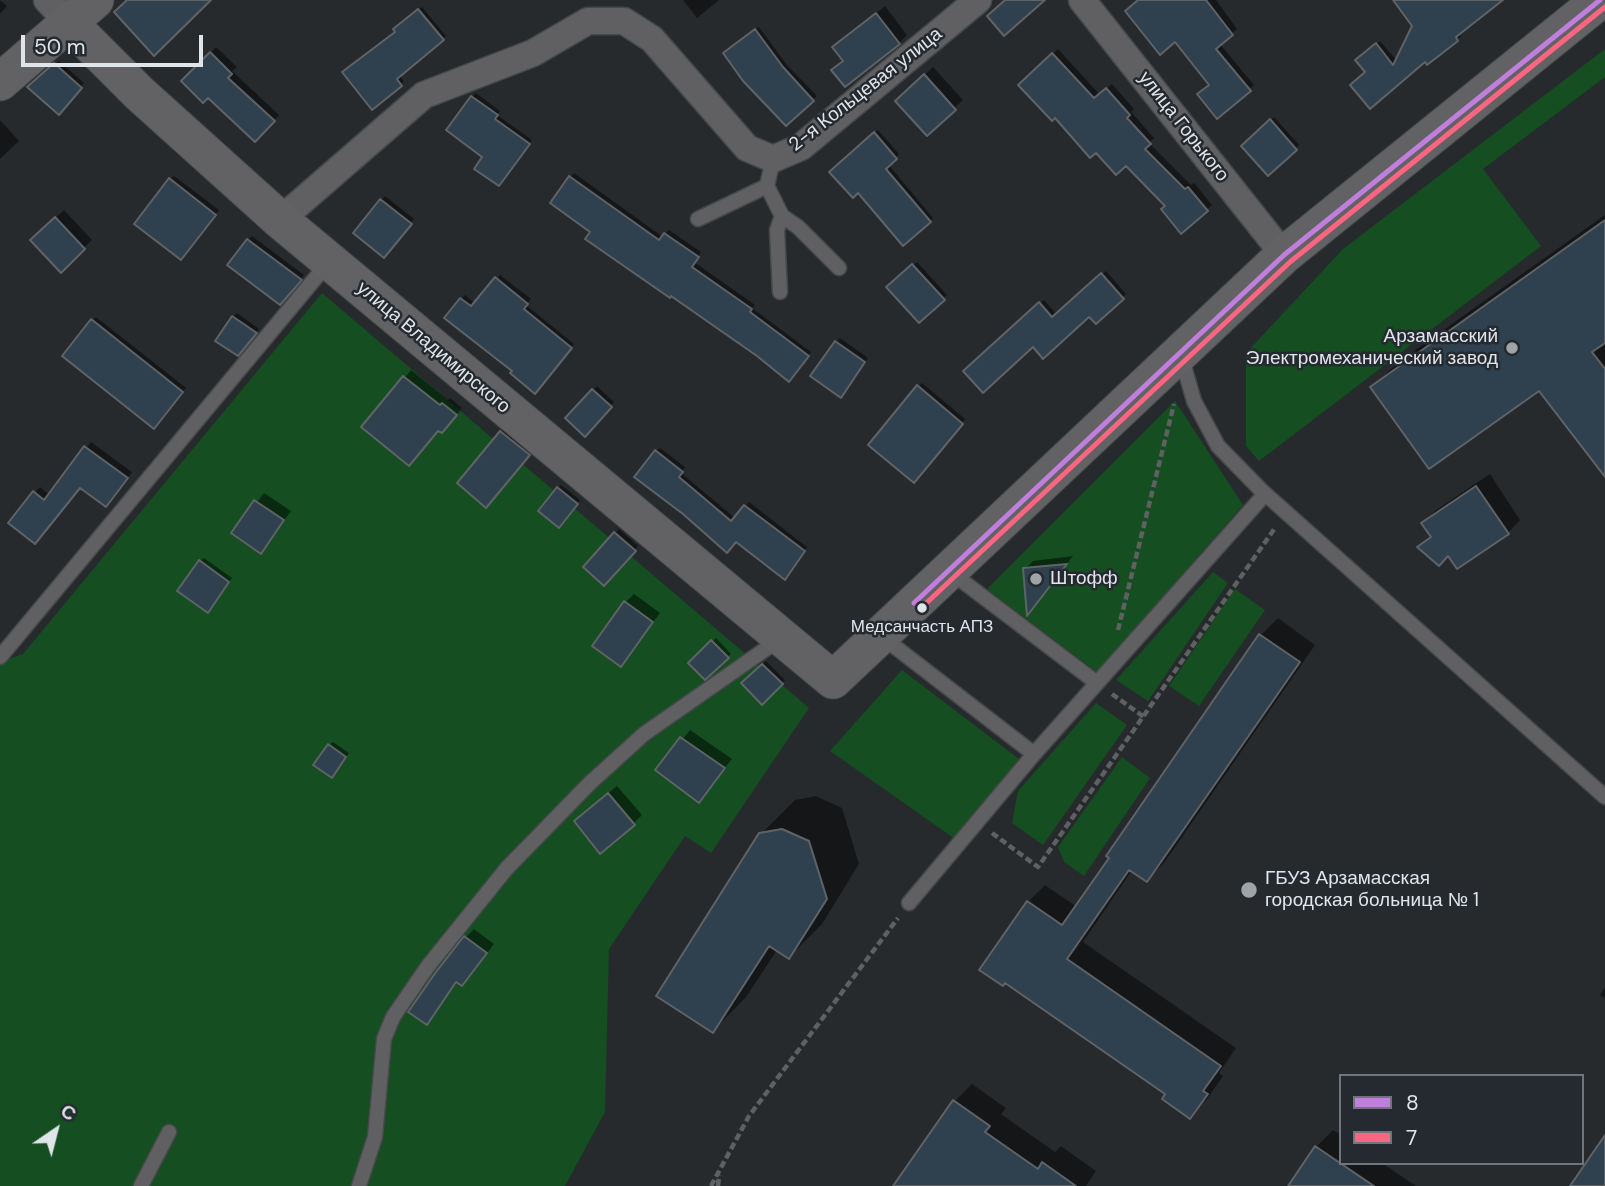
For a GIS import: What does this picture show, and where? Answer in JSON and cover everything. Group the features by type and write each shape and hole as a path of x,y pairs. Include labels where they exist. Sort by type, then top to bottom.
{"street":[{"name":"2-я Кольцевая улица","path":"280,220 424,95 533,53 588,21 624,21 652,39 747,148 774,159 801,147 978,0"},
{"path":"880,635 1284,255 1600,0"},
{"name":"улица Горького","path":"1096,5 1284,255"},
{"path":"0,82 70,8"},
{"name":"улица Владимирского","path":"70,8 139,93 280,220 832,680 880,635"}],"lane":[{"path":"774,159 767,186 782,216 798,227 839,268"},
{"path":"698,219 767,186"},
{"path":"780,292 777,230 782,216"},
{"path":"0,657 330,262"},
{"path":"1180,351 1194,401 1218,446 1265,494 1605,797"},
{"path":"909,903 1034,754 1265,494"},
{"path":"948,570 1097,683"},
{"path":"880,635 1034,754"},
{"path":"359,1186 375,1137 384,1039 393,1017 428,966 507,868 590,783 644,734 782,638"},
{"path":"141,1186 169,1132"}],"path":[{"path":"1108,671 1175,401 1190,387"},
{"path":"977,822 1038,867 1285,512"},
{"path":"1097,683 1144,717"},
{"path":"710,1186 749,1116 909,903"},
{"path":"718,1186 719,1174"}],"green space":[{"path":"1605,49 1605,77 1483,169 1541,246 1259,461 1246,446 1246,353 1343,249"},
{"path":"322,293 809,708 711,853 685,836 609,949 605,1112 565,1186 0,1186 0,662 23,654"},
{"path":"1175,401 1243,505 1097,672 987,589"},
{"path":"1213,572 1228,583 1148,701 1116,680"},
{"path":"1235,589 1265,610 1199,706 1169,686"},
{"path":"902,670 1019,759 955,839 830,751"},
{"path":"1096,703 1127,725 1043,845 1012,823 1018,791"},
{"path":"1122,757 1150,778 1084,876 1064,862 1058,847"}],"building":[{"path":"127,0 211,0 154,56 114,12"},
{"path":"1005,0 1045,0 1004,36 987,16"},
{"path":"1138,0 1206,0 1233,35 1216,49 1251,91 1217,119 1197,94 1209,85 1175,42 1160,55 1125,11"},
{"path":"1393,0 1503,0 1456,37 1458,41 1427,65 1425,62 1370,109 1350,85 1365,72 1355,60 1376,43 1393,65 1412,26"},
{"path":"418,9 444,40 397,79 402,86 372,110 342,72 395,32 393,29"},
{"path":"876,13 900,44 845,87 831,70 843,61 832,47"},
{"path":"755,29 783,67 814,101 786,126 743,81 723,53"},
{"path":"210,52 232,74 228,78 275,121 255,142 208,98 203,103 181,81"},
{"path":"1052,53 1094,98 1106,88 1130,115 1127,118 1151,144 1145,149 1185,189 1188,187 1208,211 1181,234 1161,209 1165,206 1126,166 1116,175 1096,153 1090,158 1055,118 1052,121 1018,85"},
{"path":"54,63 82,88 59,115 27,87"},
{"path":"924,74 956,110 927,136 895,101"},
{"path":"471,96 498,115 495,119 530,144 499,186 474,169 482,157 446,130"},
{"path":"1270,119 1297,150 1268,176 1241,146"},
{"path":"874,132 897,159 886,169 931,222 903,246 858,193 853,198 829,172"},
{"path":"569,176 659,240 664,233 699,257 692,267 752,309 750,312 809,356 789,382 757,356 585,239 590,232 550,203"},
{"path":"169,178 216,215 181,260 134,224"},
{"path":"380,199 412,224 384,258 353,233"},
{"path":"55,217 85,249 61,273 30,240"},
{"name":"Арзамасский Электромеханический завод","path":"1605,220 1605,343 1592,352 1605,369 1605,477 1539,391 1429,469 1370,387"},
{"path":"247,239 302,280 280,305 227,265"},
{"path":"912,264 945,300 919,323 886,287"},
{"path":"1101,273 1124,299 1096,324 1089,317 1043,359 1033,347 983,393 963,371 1039,302 1052,317"},
{"path":"495,277 528,304 524,309 572,348 535,394 510,373 512,371 444,318 460,298 471,306"},
{"path":"232,316 257,333 238,356 215,341"},
{"path":"91,319 183,392 154,429 62,356"},
{"path":"835,341 865,362 841,398 810,376"},
{"path":"403,376 457,415 442,433 438,431 409,466 361,427"},
{"path":"917,385 963,424 914,483 868,445"},
{"path":"592,389 612,407 585,437 565,418"},
{"path":"500,431 530,455 486,508 457,483"},
{"path":"84,446 128,478 106,507 80,488 35,544 8,523 33,491 44,500"},
{"path":"655,450 683,472 679,477 731,521 744,505 805,551 785,580 736,542 727,553 683,514 634,477"},
{"path":"1476,486 1509,534 1457,569 1448,556 1439,566 1417,547 1431,537 1421,523"},
{"path":"557,487 578,504 559,528 538,511"},
{"path":"254,500 284,520 261,554 231,533"},
{"path":"614,532 636,551 604,586 583,567"},
{"path":"199,560 229,582 208,613 177,591"},
{"path":"1067,564 1027,616 1023,568"},
{"path":"624,601 653,622 621,667 592,646"},
{"path":"1259,634 1300,662 1147,882 1129,870 1067,959 1221,1066 1203,1091 1208,1094 1190,1119 1162,1099 1165,1094 1005,983 1003,986 979,970 1027,901 1062,925 1109,858 1106,856"},
{"path":"711,640 729,658 705,680 688,663"},
{"path":"762,664 783,684 762,705 741,683"},
{"path":"680,737 725,768 699,803 655,770"},
{"path":"328,744 346,757 332,778 313,765"},
{"path":"608,793 635,825 600,854 574,821"},
{"path":"782,829 809,841 827,899 789,959 769,946 713,1033 656,996 759,833"},
{"path":"464,936 487,953 462,986 456,982 427,1025 408,1012"},
{"path":"953,1100 990,1126 985,1132 1038,1169 1042,1162 1076,1186 893,1186"},
{"path":"1605,1135 1605,1186 1570,1186"},
{"path":"1315,1146 1339,1162 1339,1165 1374,1186 1288,1186"}],"transit line":[{"name":"8","path":"914,603 1284,255 1600,0"},
{"name":"7","path":"920,609 1290,262 1605,7"}],"place":[{"name":"Арзамасский Электромеханический завод","path":"1512,348"},
{"name":"Штофф","path":"1036,579"},
{"name":"Медсанчасть АПЗ","path":"922,608"},
{"name":"ГБУЗ Арзамасская городская больница № 1","path":"1249,890"}]}
